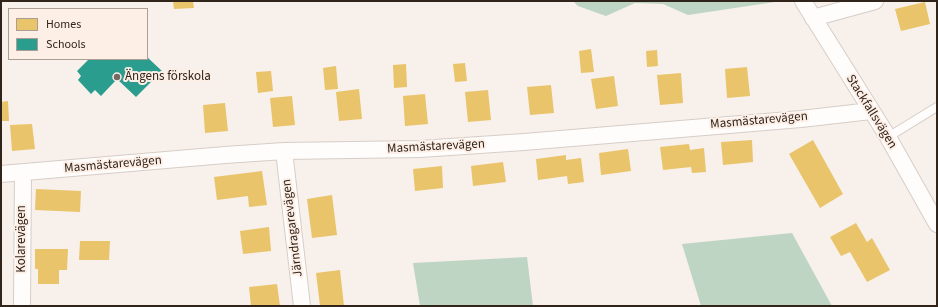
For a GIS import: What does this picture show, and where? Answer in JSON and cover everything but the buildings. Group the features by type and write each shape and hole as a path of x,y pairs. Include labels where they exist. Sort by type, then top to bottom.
{"street":[{"name":"Stackfallsvägen","path":"803,1 888,137 937,224"},
{"path":"813,18 875,1"},
{"name":"Masmästarevägen","path":"1,174 284,151 404,149 524,142 801,118 871,110"},
{"name":"Järndragarevägen","path":"284,151 302,306"},
{"name":"Kolarevägen","path":"22,306 23,172"}],"lane":[{"path":"888,137 937,108"}],"green space":[{"path":"573,1 775,2 688,15 663,4 635,3 606,16 578,6"},
{"path":"792,233 832,306 701,306 682,244"},
{"path":"527,257 533,306 420,306 413,263"}],"place":[{"name":"Ängens förskola","path":"117,77"}]}
